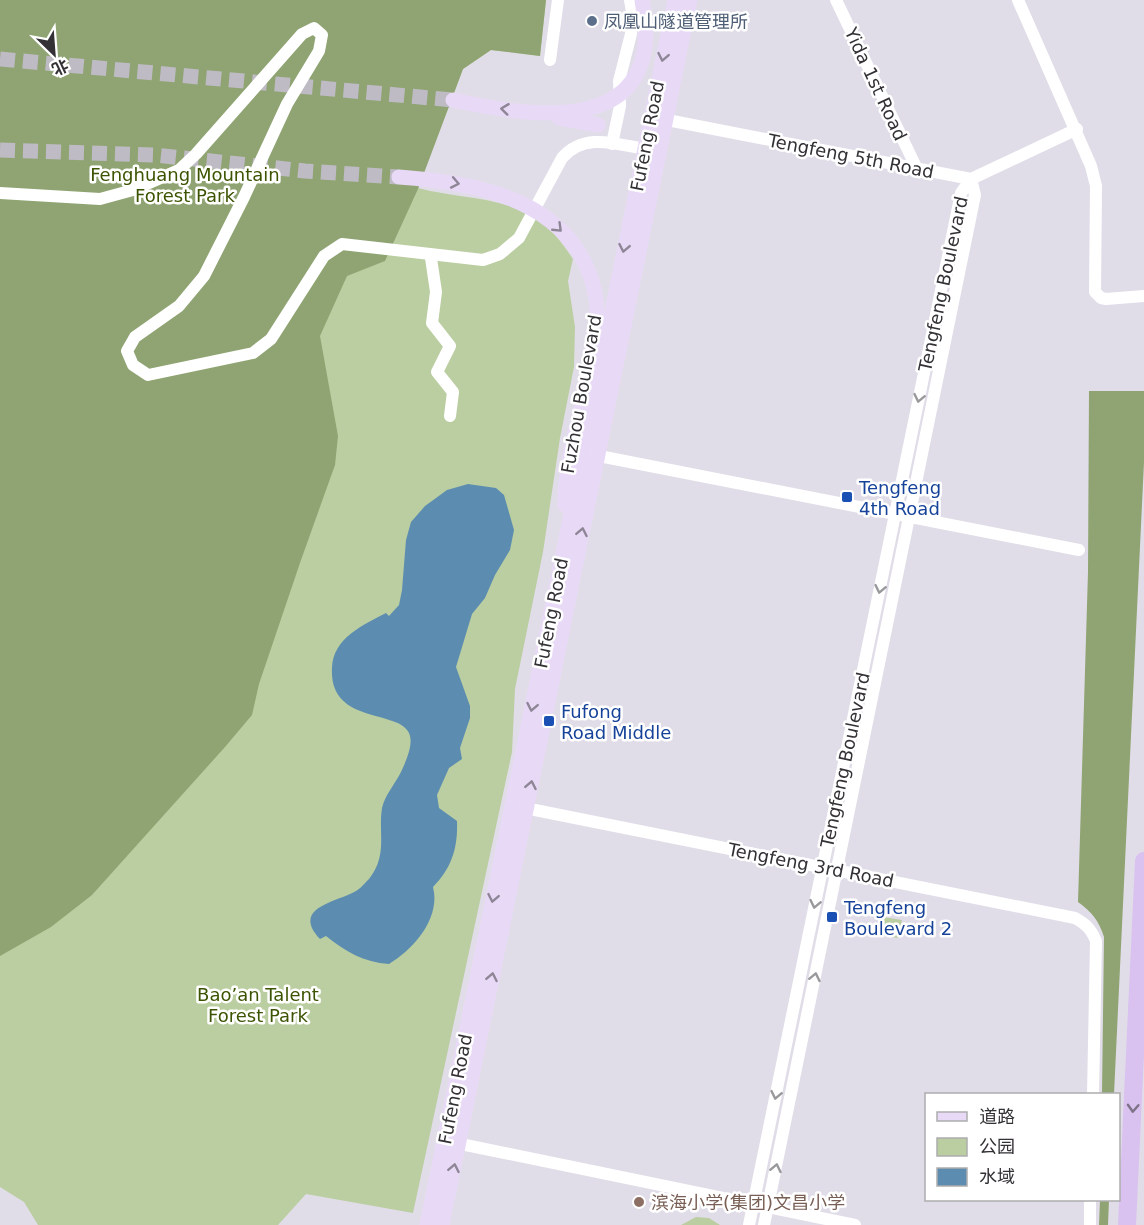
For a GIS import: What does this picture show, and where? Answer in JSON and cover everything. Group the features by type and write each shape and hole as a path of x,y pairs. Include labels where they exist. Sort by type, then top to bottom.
{"highway":[{"path":"1127,1225 1144,861"}],"main road":[{"path":"534,113 584,110 598,106 615,98 629,85 638,70 645,45 642,0"},
{"name":"Fufeng Road","path":"427,1225 451,1143 547,669 658,118 675,0"},
{"name":"Fufeng Road","path":"547,669 568,525 590,454 644,149 658,118 690,0"},
{"path":"453,100 598,125"},
{"name":"Fuzhou Boulevard","path":"399,177 450,182 509,198 532,208 570,239 588,269 595,290 597,311 585,389 569,456 566,480 568,525"},
{"name":"Fufeng Road","path":"442,1225 451,1143"}],"street":[{"path":"550,60 558,0"},
{"path":"612,144 620,106 619,81 631,34 630,0"},
{"name":"Yida 1st Road","path":"836,0 917,169"},
{"path":"1018,0 1091,165 1096,186 1095,292 1101,298 1106,299 1144,296"},
{"path":"0,193 100,199 133,190 179,170 196,154 302,34 314,28 322,36 319,51 287,104 204,276 178,306 135,337 127,351 133,365 148,375 253,353 271,339 324,256 342,244 483,260 500,254 519,238 566,153 585,142 597,141 644,149"},
{"name":"Tengfeng 5th Road","path":"658,118 971,179"},
{"path":"971,179 1077,129"},
{"name":"Tengfeng Boulevard","path":"749,1225 961,193 971,179"},
{"name":"Tengfeng Boulevard","path":"764,1225 975,195 971,179"},
{"path":"431,258 436,292 432,323 450,346 437,372 453,393 450,416"},
{"path":"590,454 1080,550"},
{"name":"Tengfeng 3rd Road","path":"519,807 1075,918 1085,923 1092,931 1096,941 1093,1093"},
{"path":"451,1143 855,1225"},
{"path":"1090,1201 1090,1225"}],"green space":[{"name":"Bao’an Talent Forest Park","path":"0,0 546,0 540,56 491,50 463,69 418,188 499,203 529,214 543,223 573,259 568,281 575,327 574,367 560,438 543,552 515,689 512,752 413,1213 306,1194 278,1225 38,1225 24,1202 0,1187"},
{"name":"Fenghuang Mountain Forest Park","path":"0,0 546,0 540,56 491,50 463,69 418,189 385,261 347,276 320,336 338,436 335,465 259,684 252,715 92,895 51,927 0,956"},
{"path":"1089,391 1144,391 1144,462 1114,1093 1102,1093 1104,937 1094,917 1078,902 1088,572"},
{"path":"883,917 902,920 898,938 879,935"},
{"path":"1100,1201 1109,1201 1108,1225 1099,1225"},
{"path":"696,1217 709,1218 720,1225 681,1225"}],"water":[{"path":"468,484 496,488 504,495 514,530 510,550 485,598 472,614 456,667 470,706 470,718 460,748 462,759 449,768 437,795 439,808 457,821 455,848 449,865 433,887 433,910 423,932 398,958 389,964 380,963 355,955 326,936 320,939 312,928 310,920 313,913 320,907 359,889 375,870 380,853 382,808 405,763 410,747 410,737 402,726 365,713 341,699 334,686 332,668 338,648 343,641 368,622 386,613 389,616 399,605 406,540 411,522 425,506 447,490"}],"tunnel":[{"path":"0,59 453,100"},
{"path":"0,150 155,155 305,171 399,177"}],"place":[{"name":"凤凰山隧道管理所","path":"592,21"},
{"name":"Tengfeng 4th Road","path":"847,497"},
{"name":"Fufong Road Middle","path":"549,721"},
{"name":"Tengfeng Boulevard 2","path":"832,917"},
{"name":"滨海小学(集团)文昌小学","path":"639,1202"}]}
